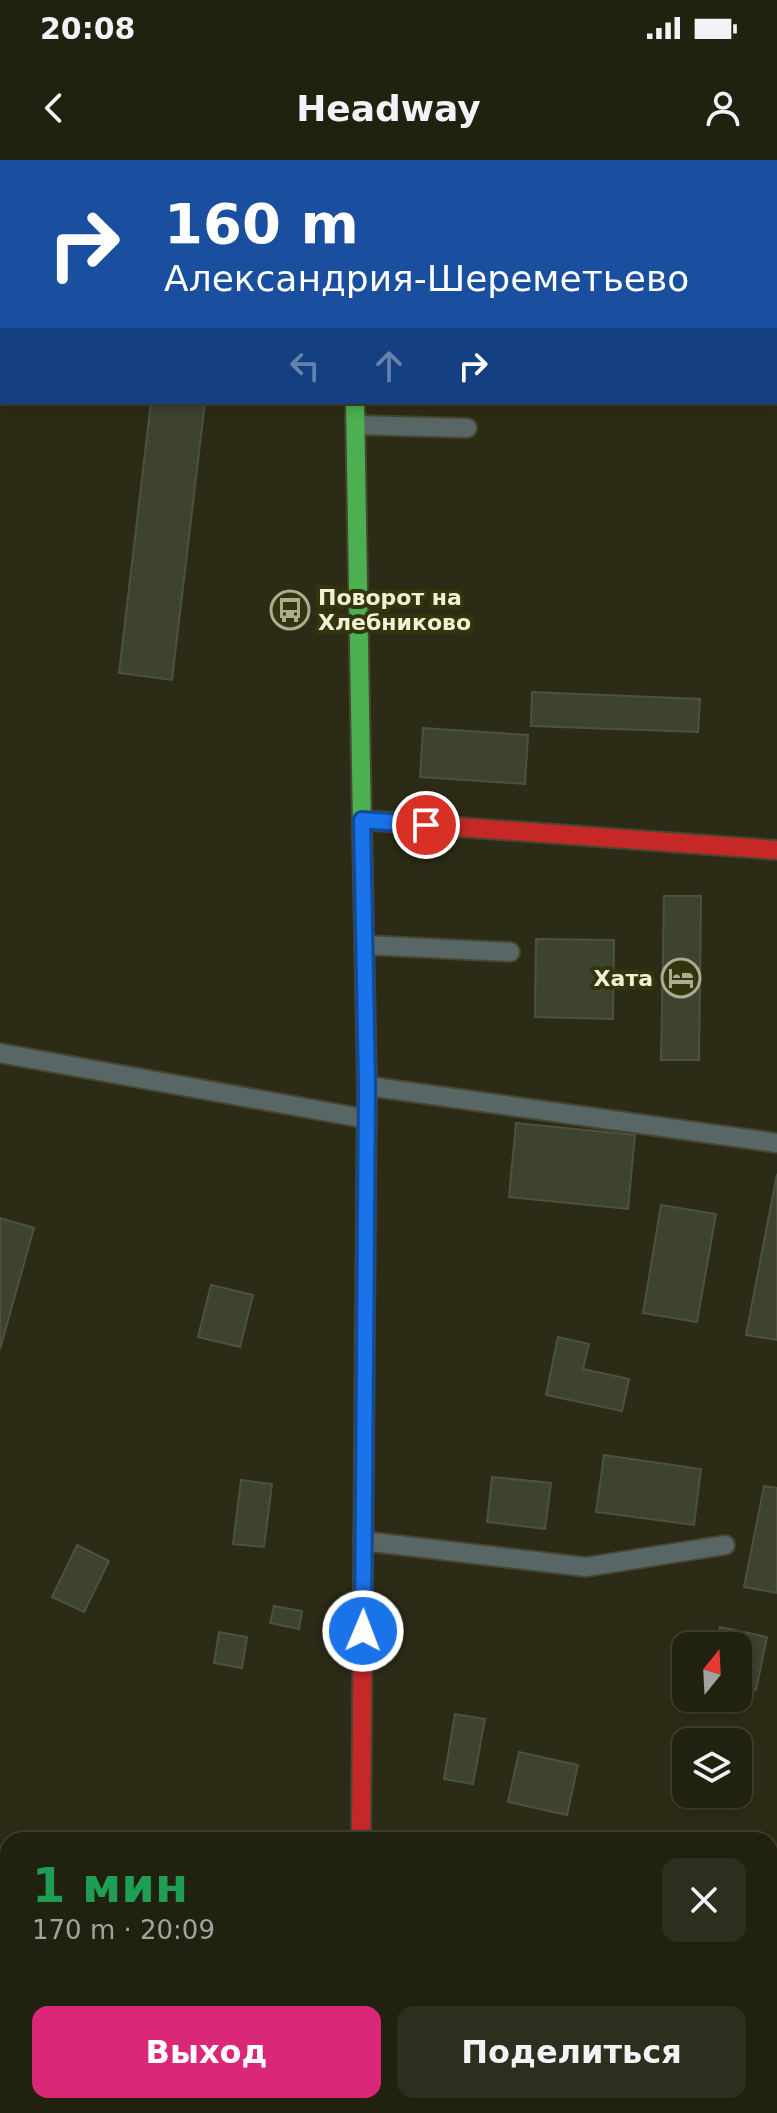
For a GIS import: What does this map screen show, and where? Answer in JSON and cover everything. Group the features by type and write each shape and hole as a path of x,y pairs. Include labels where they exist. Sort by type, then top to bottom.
{"main road":[{"path":"355,404 367,1086 361,1832"},
{"path":"362,820 777,850"}],"lane":[{"path":"356,425 467,428"},
{"path":"365,945 510,952"},
{"path":"0,1053 367,1119"},
{"path":"367,1086 777,1143"},
{"path":"363,1541 586,1567 725,1545"}],"building":[{"path":"151,404 205,404 172,680 119,673"},
{"path":"532,692 700,699 698,732 531,726"},
{"path":"423,728 528,735 525,784 420,777"},
{"name":"Хата","path":"664,896 701,896 699,1060 661,1060"},
{"name":"Хата","path":"536,939 614,940 613,1019 535,1017"},
{"path":"516,1123 635,1135 628,1209 509,1197"},
{"path":"777,1174 777,1340 746,1335"},
{"path":"661,1205 716,1214 697,1322 643,1313"},
{"path":"0,1218 34,1228 0,1349"},
{"path":"211,1285 253,1295 240,1347 198,1337"},
{"path":"558,1337 589,1344 583,1369 629,1379 622,1411 546,1395"},
{"path":"604,1455 701,1469 694,1525 596,1512"},
{"path":"492,1477 551,1483 545,1529 487,1522"},
{"path":"241,1480 272,1484 264,1547 233,1544"},
{"path":"764,1486 777,1488 777,1593 744,1587"},
{"path":"77,1545 109,1561 84,1612 52,1597"},
{"path":"274,1606 302,1611 299,1629 270,1623"},
{"path":"720,1627 744,1632 719,1632"},
{"path":"219,1632 247,1637 242,1668 214,1663"},
{"path":"752,1634 767,1637 756,1690 752,1689"},
{"path":"455,1714 485,1719 473,1784 444,1779"},
{"path":"519,1752 578,1765 567,1815 508,1802"}],"traffic: fast":[{"path":"355,404 362,827"}],"traffic: slow":[{"path":"362,827 367,1086 365,1323"}],"traffic: jam":[{"path":"362,820 777,850"},
{"path":"361,1832 365,1323"}],"place":[{"name":"Поворот на Хлебниково","path":"290,610"},
{"name":"Хата","path":"681,978"}],"route":[{"path":"363,1631 367,1086 362,820 426,825"}]}
